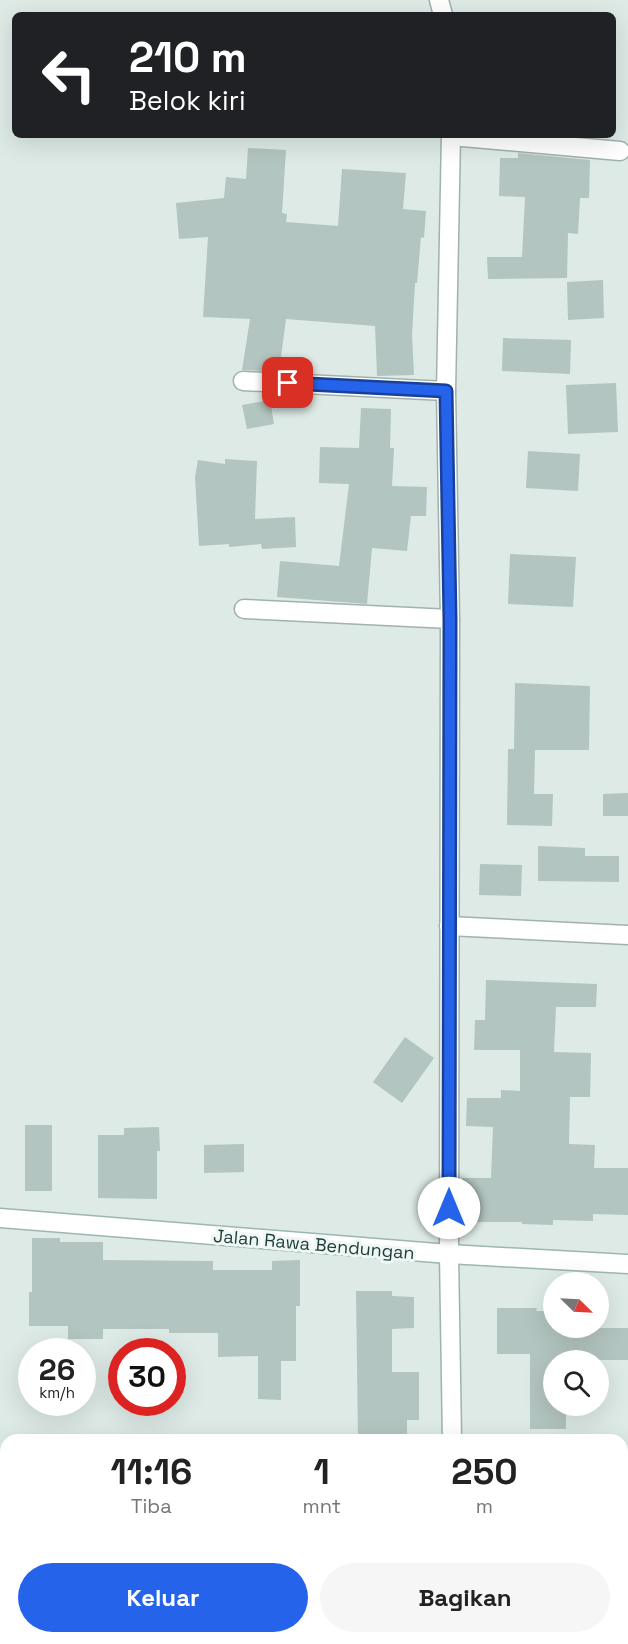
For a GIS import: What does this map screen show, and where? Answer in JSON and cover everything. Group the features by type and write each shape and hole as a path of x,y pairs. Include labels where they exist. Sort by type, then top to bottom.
{"street":[{"path":"451,138 446,391 450,619 449,1254 452,1434"},
{"path":"474,138 620,151"},
{"path":"243,381 446,391"},
{"path":"244,609 450,619"},
{"path":"449,926 628,935"},
{"name":"Jalan Rawa Bendungan","path":"0,1218 449,1254 628,1264"}],"building":[{"path":"248,148 286,150 282,213 287,214 286,222 338,226 342,169 406,173 403,209 426,211 424,238 421,237 417,283 415,283 412,335 414,375 377,376 375,326 286,319 281,357 296,359 294,372 242,370 250,319 203,317 208,237 179,239 176,203 224,198 226,177 246,179"},
{"path":"518,153 590,160 589,198 580,198 578,234 568,233 567,278 488,279 487,257 522,257 525,197 499,196 500,158 518,158"},
{"path":"603,280 604,318 568,320 567,282"},
{"path":"503,338 571,340 570,374 502,371"},
{"path":"616,383 618,432 568,434 566,385"},
{"path":"270,400 274,424 247,429 242,405"},
{"path":"361,408 391,409 390,448 394,448 392,486 427,487 426,516 411,516 407,551 372,548 367,604 277,597 280,561 339,566 349,484 319,483 320,447 359,448"},
{"path":"528,451 580,454 578,491 526,488"},
{"path":"225,459 257,461 255,519 295,517 296,547 262,549 261,544 229,547 229,544 199,546 195,477 198,460 225,464"},
{"path":"510,554 576,557 573,607 508,604"},
{"path":"515,683 590,686 589,750 535,750 534,794 553,794 552,826 507,825 508,749 514,749"},
{"path":"628,793 628,816 603,816 603,794"},
{"path":"538,846 585,848 585,856 619,856 619,882 538,881"},
{"path":"480,864 522,865 521,896 479,895"},
{"path":"486,980 597,984 596,1007 556,1007 554,1052 591,1053 590,1097 570,1097 569,1144 595,1145 594,1168 628,1168 628,1215 593,1214 593,1221 553,1220 553,1225 522,1224 522,1222 462,1222 462,1178 491,1178 493,1127 466,1126 467,1098 501,1098 501,1090 520,1091 520,1050 474,1050 475,1020 485,1020"},
{"path":"405,1037 434,1058 402,1103 373,1082"},
{"path":"25,1125 52,1125 52,1191 25,1191"},
{"path":"159,1127 157,1199 98,1198 98,1135 124,1135 124,1128"},
{"path":"244,1144 244,1172 204,1173 204,1145"},
{"path":"32,1238 60,1238 60,1242 103,1242 103,1260 213,1261 213,1270 272,1270 272,1261 300,1260 300,1306 296,1306 296,1361 281,1361 281,1400 258,1399 258,1356 218,1357 218,1333 169,1333 169,1329 103,1329 103,1339 68,1338 68,1326 29,1326 29,1292 32,1292"},
{"path":"356,1291 392,1291 392,1296 414,1297 414,1328 392,1329 392,1372 419,1372 419,1420 407,1420 407,1434 358,1434"},
{"path":"497,1308 537,1308 536,1311 543,1311 543,1338 609,1338 609,1328 628,1328 628,1360 609,1360 609,1350 543,1350 543,1416 566,1416 566,1429 530,1429 530,1354 497,1354"}],"route":[{"path":"288,383 446,391 450,619 449,1208"}]}
